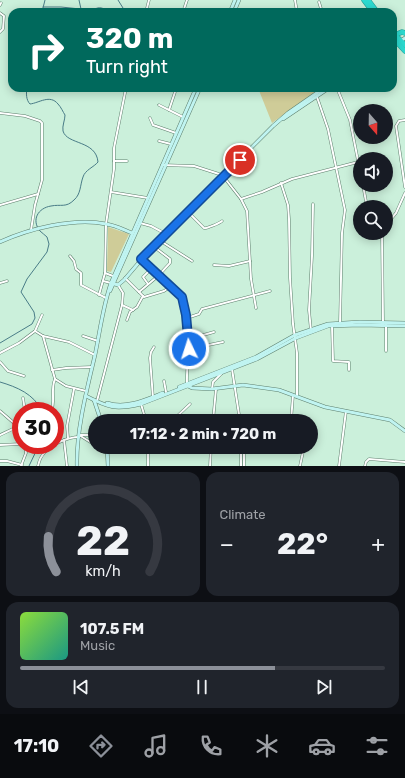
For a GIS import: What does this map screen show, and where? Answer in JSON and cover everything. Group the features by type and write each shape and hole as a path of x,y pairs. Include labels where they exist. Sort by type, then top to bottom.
{"highway":[{"path":"405,33 402,32 397,40 405,51"}],"street":[{"path":"319,2 321,8"},
{"path":"0,13 4,16 3,28 0,32"},
{"path":"99,295 105,273 106,224 111,192 114,148 125,92"},
{"path":"169,110 175,92"},
{"path":"112,283 113,276 164,166 171,144 194,92"},
{"path":"77,466 79,436 104,306 112,283 198,92"},
{"path":"118,285 153,246 273,126 319,92"},
{"path":"316,95 322,92"},
{"path":"339,92 350,120 356,152"},
{"path":"316,95 328,129 345,210 342,233 342,269 339,308 340,323"},
{"path":"159,105 183,117"},
{"path":"0,113 25,116 42,123 43,177 32,219 31,231"},
{"path":"150,118 152,124 176,133"},
{"path":"405,120 398,122 396,126 405,187"},
{"path":"160,141 171,144"},
{"path":"114,160 127,161"},
{"path":"241,199 292,179 353,163"},
{"path":"164,166 194,166 223,176 241,199 247,211 253,295 256,308"},
{"path":"281,183 288,205 290,278 293,324 297,353 297,397"},
{"path":"111,192 148,198"},
{"path":"0,205 38,194"},
{"path":"393,216 405,194"},
{"path":"311,330 309,310 312,269 313,204"},
{"path":"188,212 204,228 222,222"},
{"path":"139,222 151,226 166,234"},
{"path":"0,242 43,227 71,223 106,224 132,233"},
{"path":"159,240 192,261"},
{"path":"382,240 386,351"},
{"path":"139,292 158,276 170,264 171,261 153,246"},
{"path":"70,256 74,261 76,269 81,274 81,285 107,299"},
{"path":"141,259 182,297 187,318 189,339 186,373 187,385"},
{"path":"214,265 229,266 250,261"},
{"path":"148,284 143,277 151,269"},
{"path":"105,273 113,276"},
{"path":"125,278 143,296"},
{"path":"0,283 7,280"},
{"path":"100,414 96,400 122,305 123,293 118,285 103,281"},
{"path":"127,320 130,312 136,307 143,296 164,291 170,287"},
{"path":"187,318 199,314 202,309 270,291"},
{"path":"122,305 133,310"},
{"path":"0,354 24,340 35,331 42,314"},
{"path":"196,382 268,354 295,337 328,324 405,324"},
{"path":"311,330 332,326 385,324"},
{"path":"332,326 333,361 349,362 349,370"},
{"path":"35,331 43,336 69,342 95,355"},
{"path":"189,339 214,332"},
{"path":"43,336 55,379 52,390 53,402"},
{"path":"83,336 98,340"},
{"path":"189,349 223,342"},
{"path":"153,398 150,358 154,347"},
{"path":"0,362 8,371 24,376"},
{"path":"52,370 92,367"},
{"path":"153,398 166,392 223,373 232,368"},
{"path":"232,368 239,414"},
{"path":"213,414 213,382 223,373"},
{"path":"55,379 74,389 87,391"},
{"path":"164,381 166,392"},
{"path":"196,382 197,388"},
{"path":"86,396 116,408 124,408 187,385 197,388 214,389 236,386 253,386 272,389 293,395 318,405 346,412 390,420 405,431"},
{"path":"68,438 68,419 74,389"},
{"path":"292,414 293,395"},
{"path":"23,398 24,402"},
{"path":"140,403 144,414"},
{"path":"181,414 190,404"},
{"path":"0,412 12,423"},
{"path":"339,466 346,412"},
{"path":"0,435 12,429"},
{"path":"67,466 64,440 68,438 88,435"},
{"path":"79,436 88,441"},
{"path":"0,445 12,444"},
{"path":"0,461 7,461 21,465 25,454"},
{"path":"38,466 43,454"},
{"path":"107,454 108,466"},
{"path":"148,454 148,466"},
{"path":"210,466 211,454"},
{"path":"242,454 243,466"},
{"path":"243,466 244,454"},
{"path":"300,466 303,454"},
{"path":"365,466 369,459 405,462"}],"shaded area":[{"path":"260,92 315,92 272,123"},
{"path":"108,227 129,234 111,272 107,271"}],"waterway":[{"path":"43,8 45,0"},
{"path":"79,0 81,8"},
{"path":"118,0 123,8"},
{"path":"43,7 70,8"},
{"path":"0,343 32,324 35,318 34,312 21,292 27,279 47,252 49,244 47,237 37,227 37,215 46,207 66,205 74,200 79,192 84,175 98,162 96,155 92,150 87,146 70,139 63,131 65,115 55,101 48,99 30,104 26,92"},
{"path":"0,382 13,386 24,392 36,402"},
{"path":"29,466 35,454"}],"route":[{"path":"189,349 185,307 182,297 141,259 240,160"}]}
